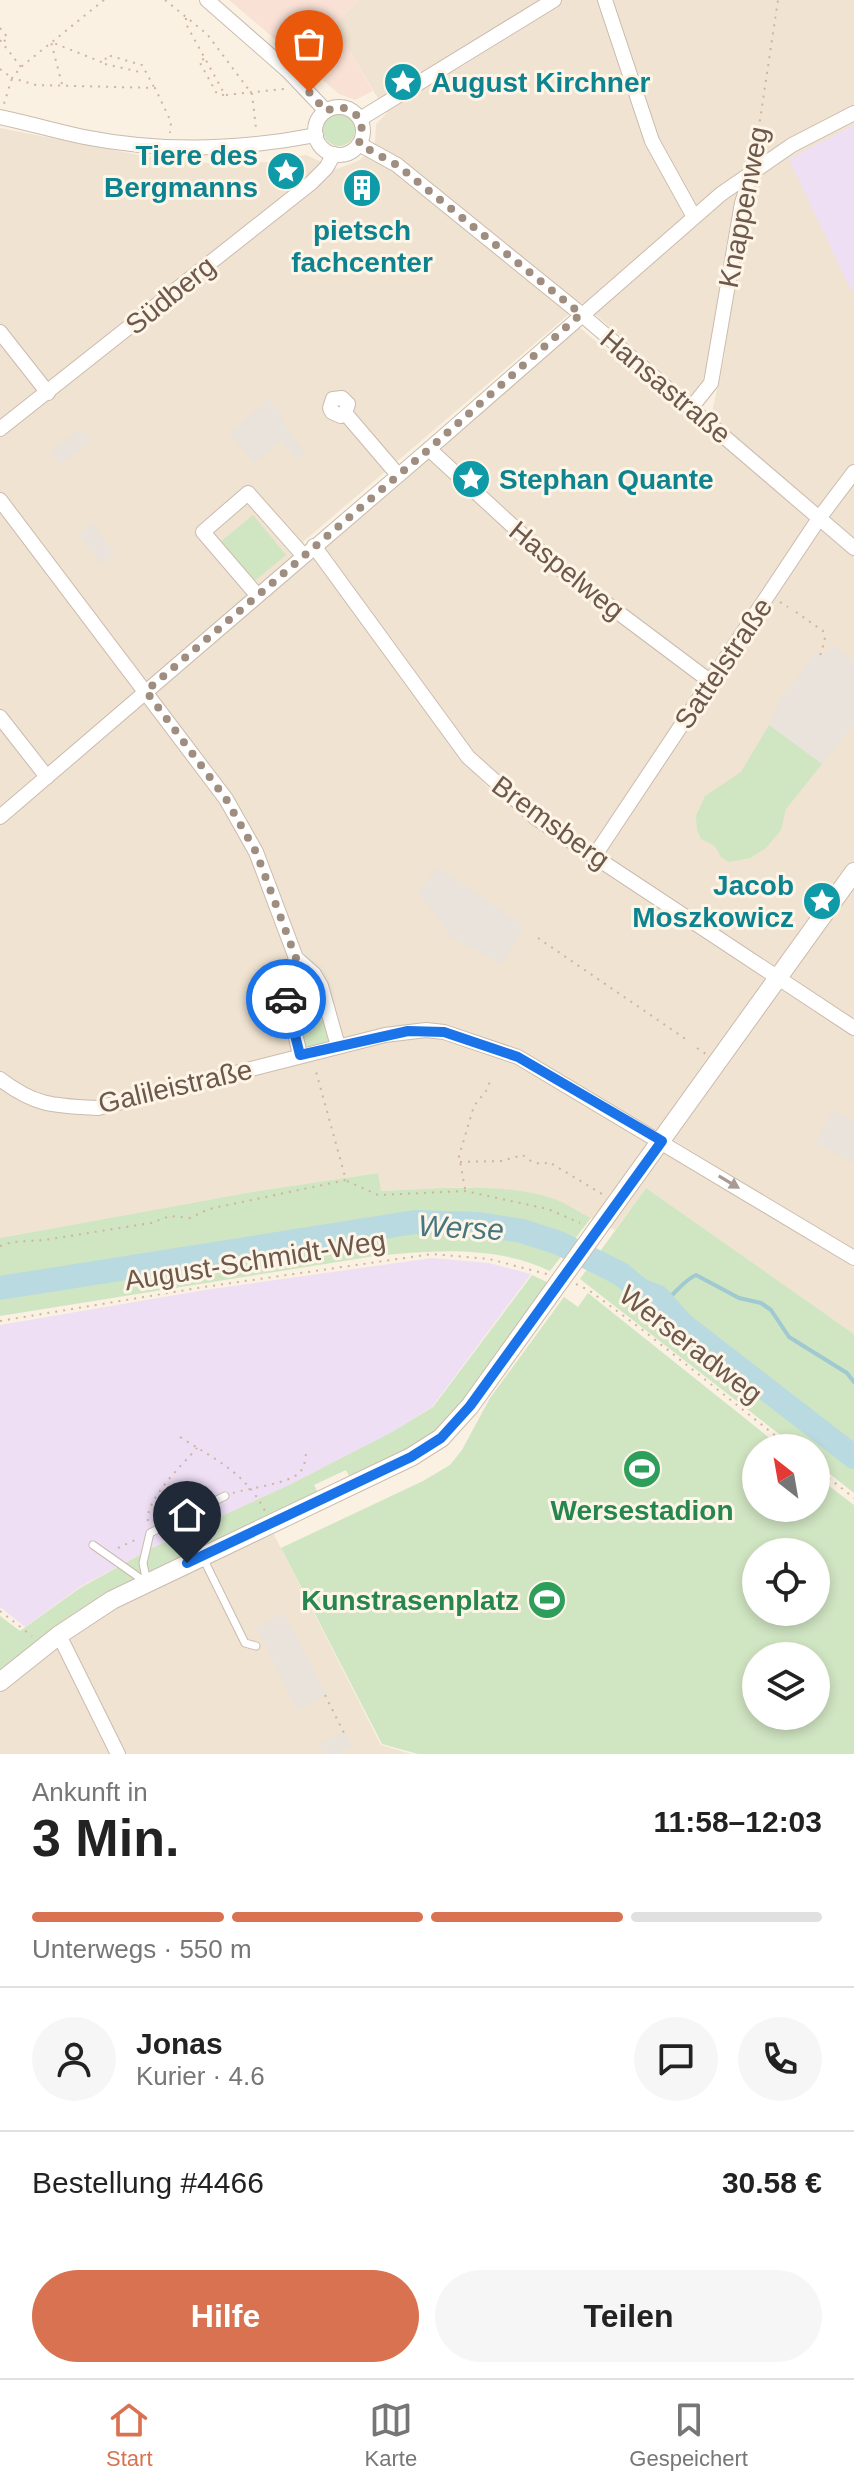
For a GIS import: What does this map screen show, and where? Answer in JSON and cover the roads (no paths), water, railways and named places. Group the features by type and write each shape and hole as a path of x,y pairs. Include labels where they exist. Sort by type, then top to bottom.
{"street":[{"path":"207,0 296,79 326,111"},
{"path":"360,119 554,0"},
{"path":"605,0 652,141 694,217"},
{"path":"348,109 360,119 363,132 359,144 351,151 334,154 322,147 316,135 317,122 326,111 348,109"},
{"path":"0,817 721,194 792,145 854,113"},
{"path":"0,117 86,137 169,146 257,145 316,135"},
{"name":"Hansastraße","path":"359,144 397,165 581,314 854,548"},
{"name":"Südberg","path":"0,429 311,183 326,168 334,154"},
{"name":"Knappenweg","path":"691,408 711,383 742,203 751,174"},
{"path":"721,194 742,203"},
{"path":"0,332 48,393"},
{"path":"345,413 398,475"},
{"name":"Haspelweg","path":"429,449 555,565 711,682"},
{"name":"Sattelstraße","path":"595,855 820,517 854,472"},
{"name":"Bremsberg","path":"257,595 203,532 248,493 308,550 468,757 536,818 854,1028"},
{"path":"0,500 226,799 248,839 296,958 314,974 321,986 338,1046"},
{"path":"0,717 47,777"},
{"path":"0,1682 98,1608 411,1457 441,1438 470,1406 566,1275 854,872"},
{"path":"296,958 285,990 305,1054"},
{"name":"Galileistraße","path":"0,1079 22,1096 58,1106 98,1108 338,1046 408,1031 444,1032 518,1057 854,1258"},
{"path":"52,1641 118,1754"}],"lane":[{"path":"147,1583 143,1563 150,1533 225,1496"},
{"path":"93,1545 147,1583"},
{"path":"203,1556 245,1643 256,1646"}],"waterway":[{"name":"Werse","path":"0,1288 415,1222 479,1224 522,1231 559,1243 621,1274 640,1290 658,1297 682,1324 854,1457"},
{"path":"664,1302 696,1275 739,1298 761,1303 771,1310 789,1337 847,1373 854,1382"}],"place":[{"name":"August Kirchner","path":"403,82"},
{"name":"Tiere des Bergmanns","path":"286,171"},
{"name":"pietsch fachcenter","path":"362,188"},
{"name":"Stephan Quante","path":"471,479"},
{"name":"Jacob Moszkowicz","path":"822,901"},
{"name":"Wersestadion","path":"642,1469"},
{"name":"Kunstrasenplatz","path":"547,1600"}]}
